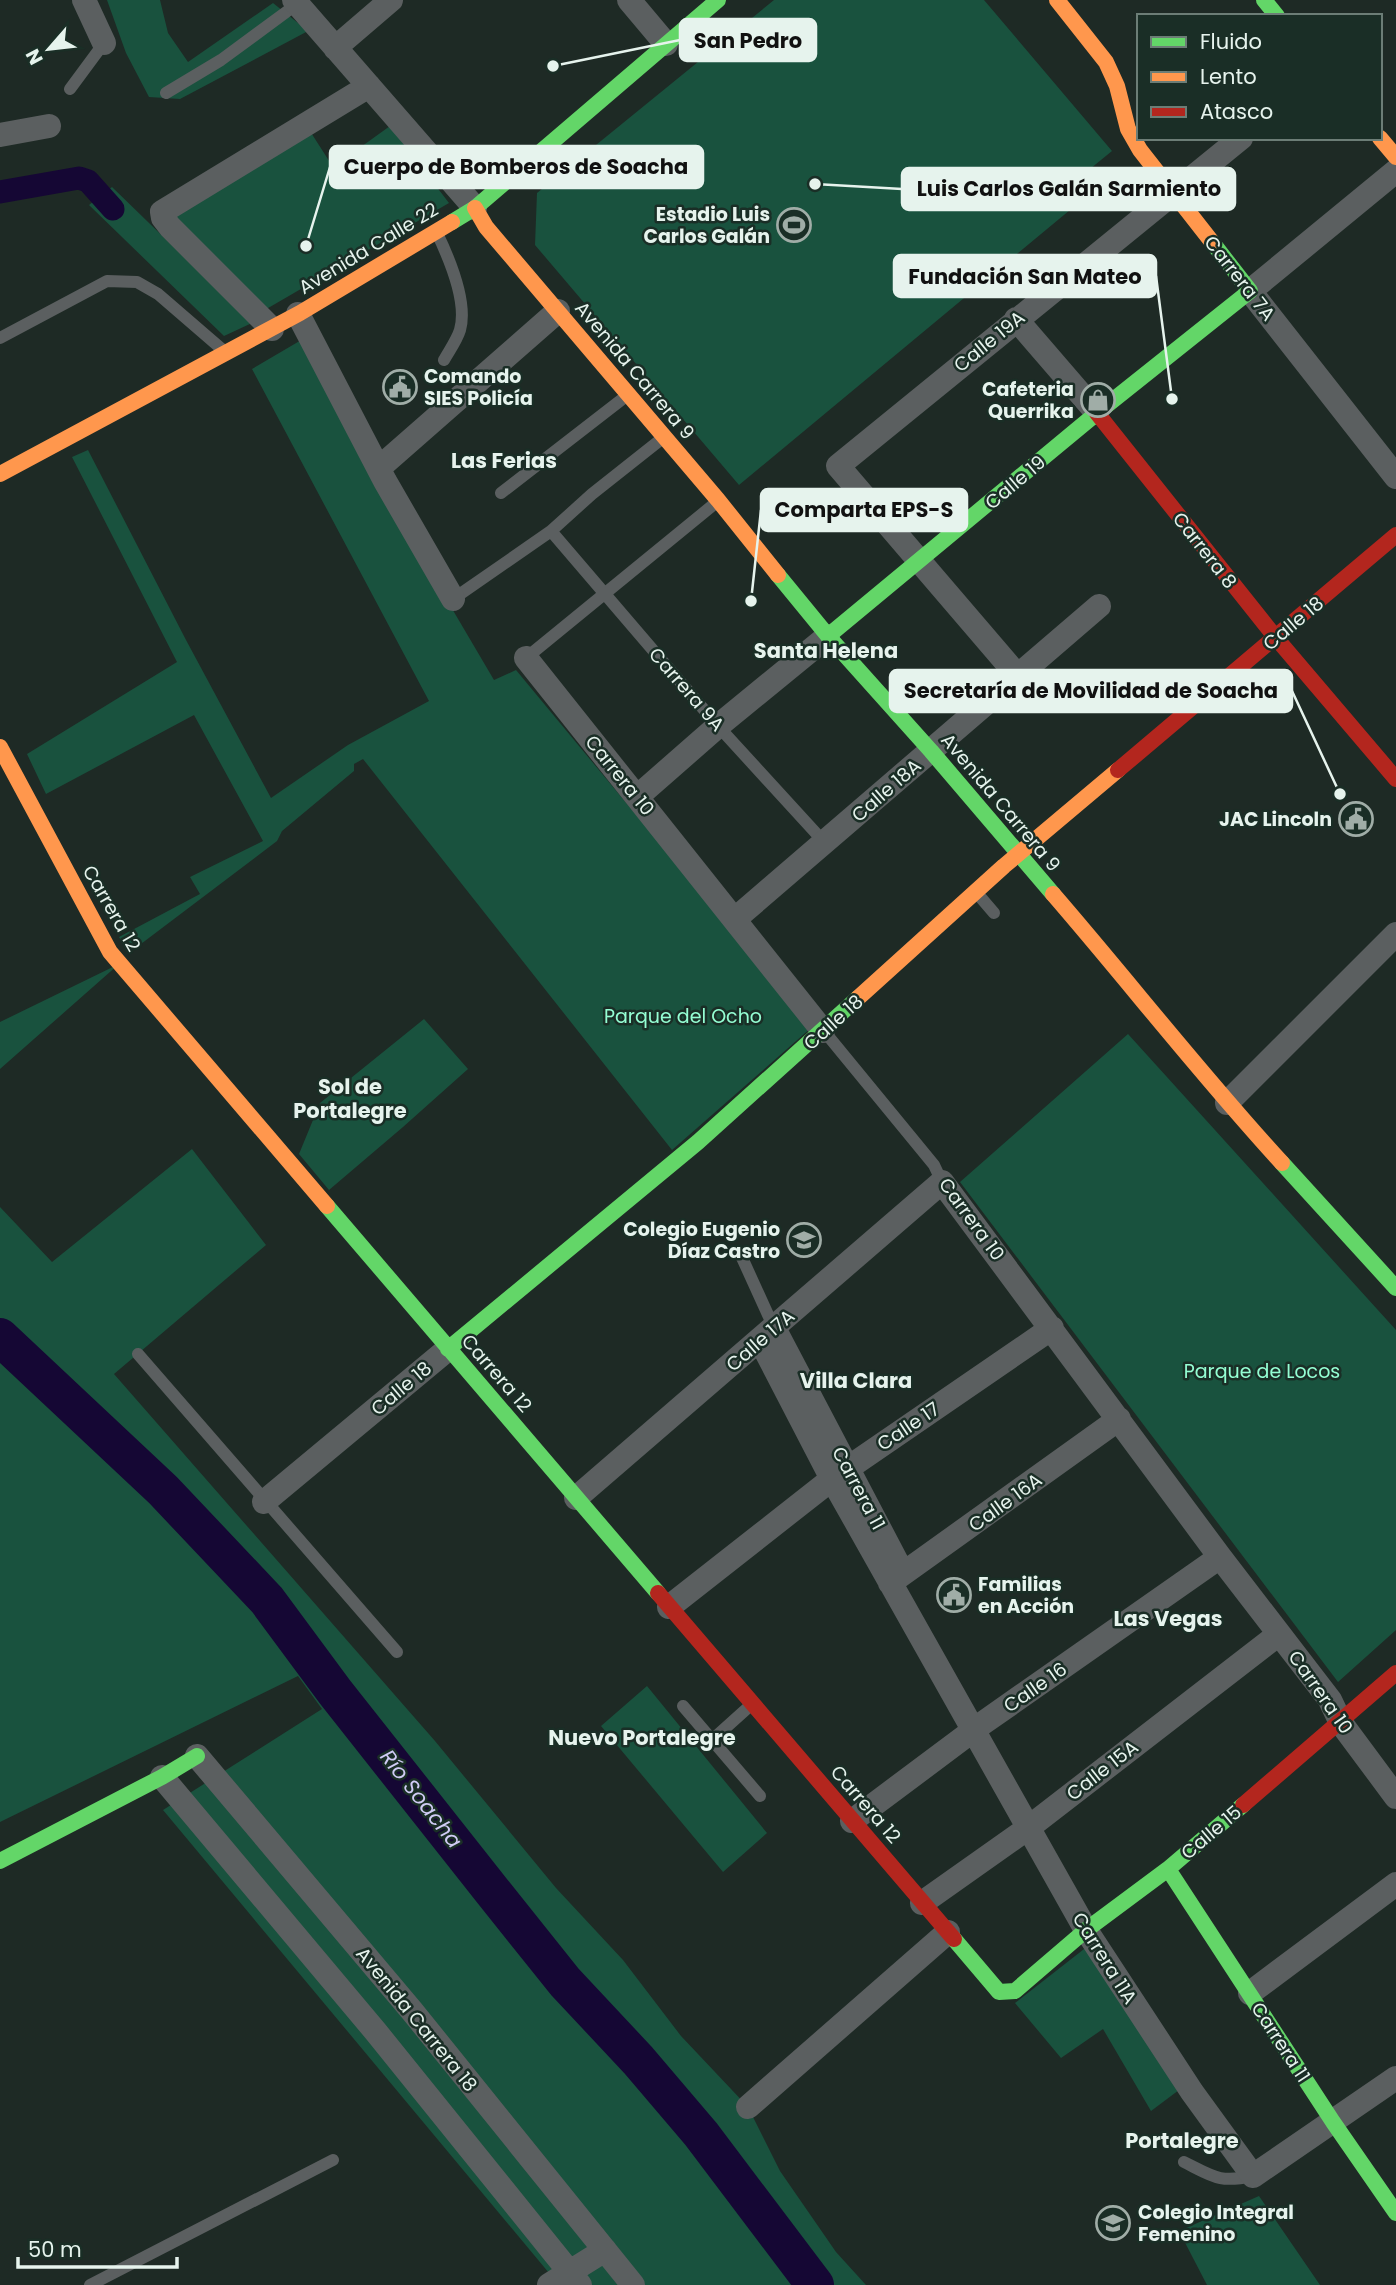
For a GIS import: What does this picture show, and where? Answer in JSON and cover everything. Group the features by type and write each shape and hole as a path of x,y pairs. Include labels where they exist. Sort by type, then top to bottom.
{"street":[{"path":"84,0 104,43"},
{"path":"292,0 475,208"},
{"path":"335,48 391,0"},
{"path":"629,0 666,44"},
{"name":"Avenida Calle 22","path":"0,474 228,354 475,208 718,0"},
{"name":"Carrera 7A","path":"1057,0 1106,62 1117,86 1128,129 1140,150 1396,477"},
{"path":"1264,0 1275,14"},
{"path":"272,329 170,227 162,212 369,86"},
{"path":"0,135 49,126"},
{"name":"Calle 19A","path":"919,561 838,466 1239,140"},
{"name":"Calle 19","path":"637,797 718,726 1097,413 1396,171"},
{"name":"Avenida Carrera 9","path":"475,208 486,227 718,500 828,636 931,751 1017,855 1143,999 1227,1103 1396,1288"},
{"path":"379,468 558,311"},
{"path":"298,314 379,468 453,599"},
{"name":"Carrera 8","path":"1016,319 1097,413 1276,638 1396,779"},
{"name":"Calle 18","path":"264,1502 698,1142 1017,855 1396,535"},
{"path":"919,561 1017,675"},
{"name":"Calle 18A","path":"735,919 1099,606"},
{"name":"Carrera 10","path":"526,658 823,1031"},
{"name":"Carrera 12","path":"0,747 110,952 922,1903 999,1992 1007,1993"},
{"path":"1227,1103 1396,934"},
{"name":"Carrera 10","path":"942,1182 1220,1557 1330,1700 1341,1723 1396,1797"},
{"name":"Calle 17A","path":"576,1499 942,1182"},
{"name":"Calle 17","path":"669,1607 840,1473 1052,1328"},
{"name":"Carrera 11","path":"767,1334 978,1727"},
{"name":"Calle 16A","path":"897,1578 1119,1419"},
{"name":"Calle 16","path":"852,1821 978,1727 1220,1557"},
{"name":"Calle 15A","path":"922,1903 1028,1828 1279,1634"},
{"name":"Calle 15","path":"1007,1993 1015,1991 1086,1930 1168,1869 1341,1723 1378,1688 1384,1670 1394,1665"},
{"name":"Carrera 11A","path":"978,1727 1028,1828 1086,1930 1192,2092 1253,2176"},
{"path":"0,1861 197,1756"},
{"name":"Avenida Carrera 18","path":"197,1756 412,2011 633,2285"},
{"path":"162,1777 384,2043 566,2281 605,2250"},
{"name":"Carrera 11","path":"1168,1869 1333,2122 1396,2213"},
{"path":"1250,1993 1396,1884"},
{"path":"748,2107 948,1932"},
{"path":"1253,2176 1396,2078"}],"lane":[{"path":"166,93 221,60 293,7 292,0"},
{"path":"70,89 104,43"},
{"path":"436,233 454,273 460,302 460,329 444,360"},
{"path":"0,338 107,281 137,282 158,294 228,354"},
{"path":"501,493 628,394"},
{"path":"453,599 551,531 664,436"},
{"path":"526,658 718,500"},
{"name":"Carrera 9A","path":"551,531 718,726 825,843"},
{"path":"976,892 994,913"},
{"name":"Carrera 10","path":"823,1031 934,1165 942,1182"},
{"name":"Carrera 11","path":"738,1251 767,1334"},
{"path":"138,1354 397,1652"},
{"path":"712,1740 752,1704"},
{"path":"683,1706 760,1796"},
{"path":"95,2284 333,2160"},
{"path":"1184,2162 1219,2180 1231,2181 1253,2176"}],"green space":[{"path":"107,0 160,0 168,33 188,62 273,3 308,31 180,99 149,97 126,53"},
{"name":"Estadio Luis Carlos Galán","path":"774,0 984,0 1112,151 1063,191 1076,205 739,485 535,245 537,193"},
{"path":"390,126 449,203 263,311 164,213 308,128 333,167"},
{"path":"112,187 252,323 224,336 89,205"},
{"name":"Parque del Ocho","path":"303,339 371,471 494,680 516,670 812,1027 672,1150 363,759 354,764 354,771 282,831 277,841 129,953 119,937 200,894 190,877 263,841 194,715 46,794 27,754 177,662 72,457 88,450 271,798 348,745 429,701 252,369"},
{"path":"119,964 0,1069 0,1022"},
{"path":"424,1019 468,1069 329,1190 299,1154 320,1103"},
{"name":"Parque de Locos","path":"1128,1034 1396,1330 1396,1630 1338,1682 960,1182"},
{"path":"192,1149 266,1245 114,1374 435,1741 556,1888 623,1960 681,2036 748,2107 780,2171 836,2252 866,2285 559,2285 163,1810 322,1709 298,1676 0,1822 0,1207 52,1262"},
{"path":"647,1686 767,1833 723,1872 601,1726"},
{"path":"1093,1942 1187,2084 1151,2111 1103,2029 1061,2058 1015,2003"},
{"path":"1259,2196 1320,2285 1207,2285 1179,2231"}],"waterway":[{"path":"0,192 79,178 88,181 113,209"},
{"name":"Río Soacha","path":"0,1337 163,1490 267,1600 335,1692 565,1982 638,2060 701,2134 815,2285"}],"traffic: fast":[{"path":"452,222 475,208 718,0"},
{"path":"1264,0 1275,14"},
{"path":"828,636 1097,413 1250,291 1212,242"},
{"path":"778,575 1053,894"},
{"path":"448,1349 698,1142 858,998"},
{"path":"1282,1163 1396,1288"},
{"path":"327,1206 658,1593"},
{"path":"0,1861 197,1756"},
{"path":"954,1939 999,1992 1015,1991 1086,1930 1168,1869 1243,1805"},
{"path":"1168,1869 1333,2122 1396,2213"}],"traffic: slow":[{"path":"1057,0 1106,62 1117,86 1128,129 1140,150 1212,242"},
{"path":"1382,140 1396,157"},
{"path":"475,208 486,227 718,500 778,575"},
{"path":"0,474 300,313 452,222"},
{"path":"0,747 110,952 327,1206"},
{"path":"858,998 1004,866 1118,770"},
{"path":"1053,894 1223,1097 1282,1163"}],"traffic: jam":[{"path":"1097,413 1276,638 1396,779"},
{"path":"1118,770 1396,535"},
{"path":"658,1593 954,1939"},
{"path":"1243,1805 1396,1673"}],"place":[{"name":"San Pedro","path":"553,66"},
{"name":"Luis Carlos Galán Sarmiento","path":"815,184"},
{"name":"Estadio Luis Carlos Galán","path":"794,225"},
{"name":"Cuerpo de Bomberos de Soacha","path":"306,246"},
{"name":"Comando SIES Policía","path":"400,387"},
{"name":"Fundación San Mateo","path":"1172,399"},
{"name":"Cafeteria Querrika","path":"1098,400"},
{"name":"Comparta EPS-S","path":"751,601"},
{"name":"Secretaría de Movilidad de Soacha","path":"1340,794"},
{"name":"JAC Lincoln","path":"1356,819"},
{"name":"Colegio Eugenio Díaz Castro","path":"804,1240"},
{"name":"Familias en Acción","path":"954,1595"},
{"name":"Colegio Integral Femenino","path":"1113,2223"}],"district":[{"name":"Las Ferias","path":"504,461"},
{"name":"Santa Helena","path":"826,651"},
{"name":"Sol de Portalegre","path":"350,1099"},
{"name":"Villa Clara","path":"856,1381"},
{"name":"Las Vegas","path":"1168,1619"},
{"name":"Nuevo Portalegre","path":"642,1738"},
{"name":"Portalegre","path":"1182,2141"}]}
